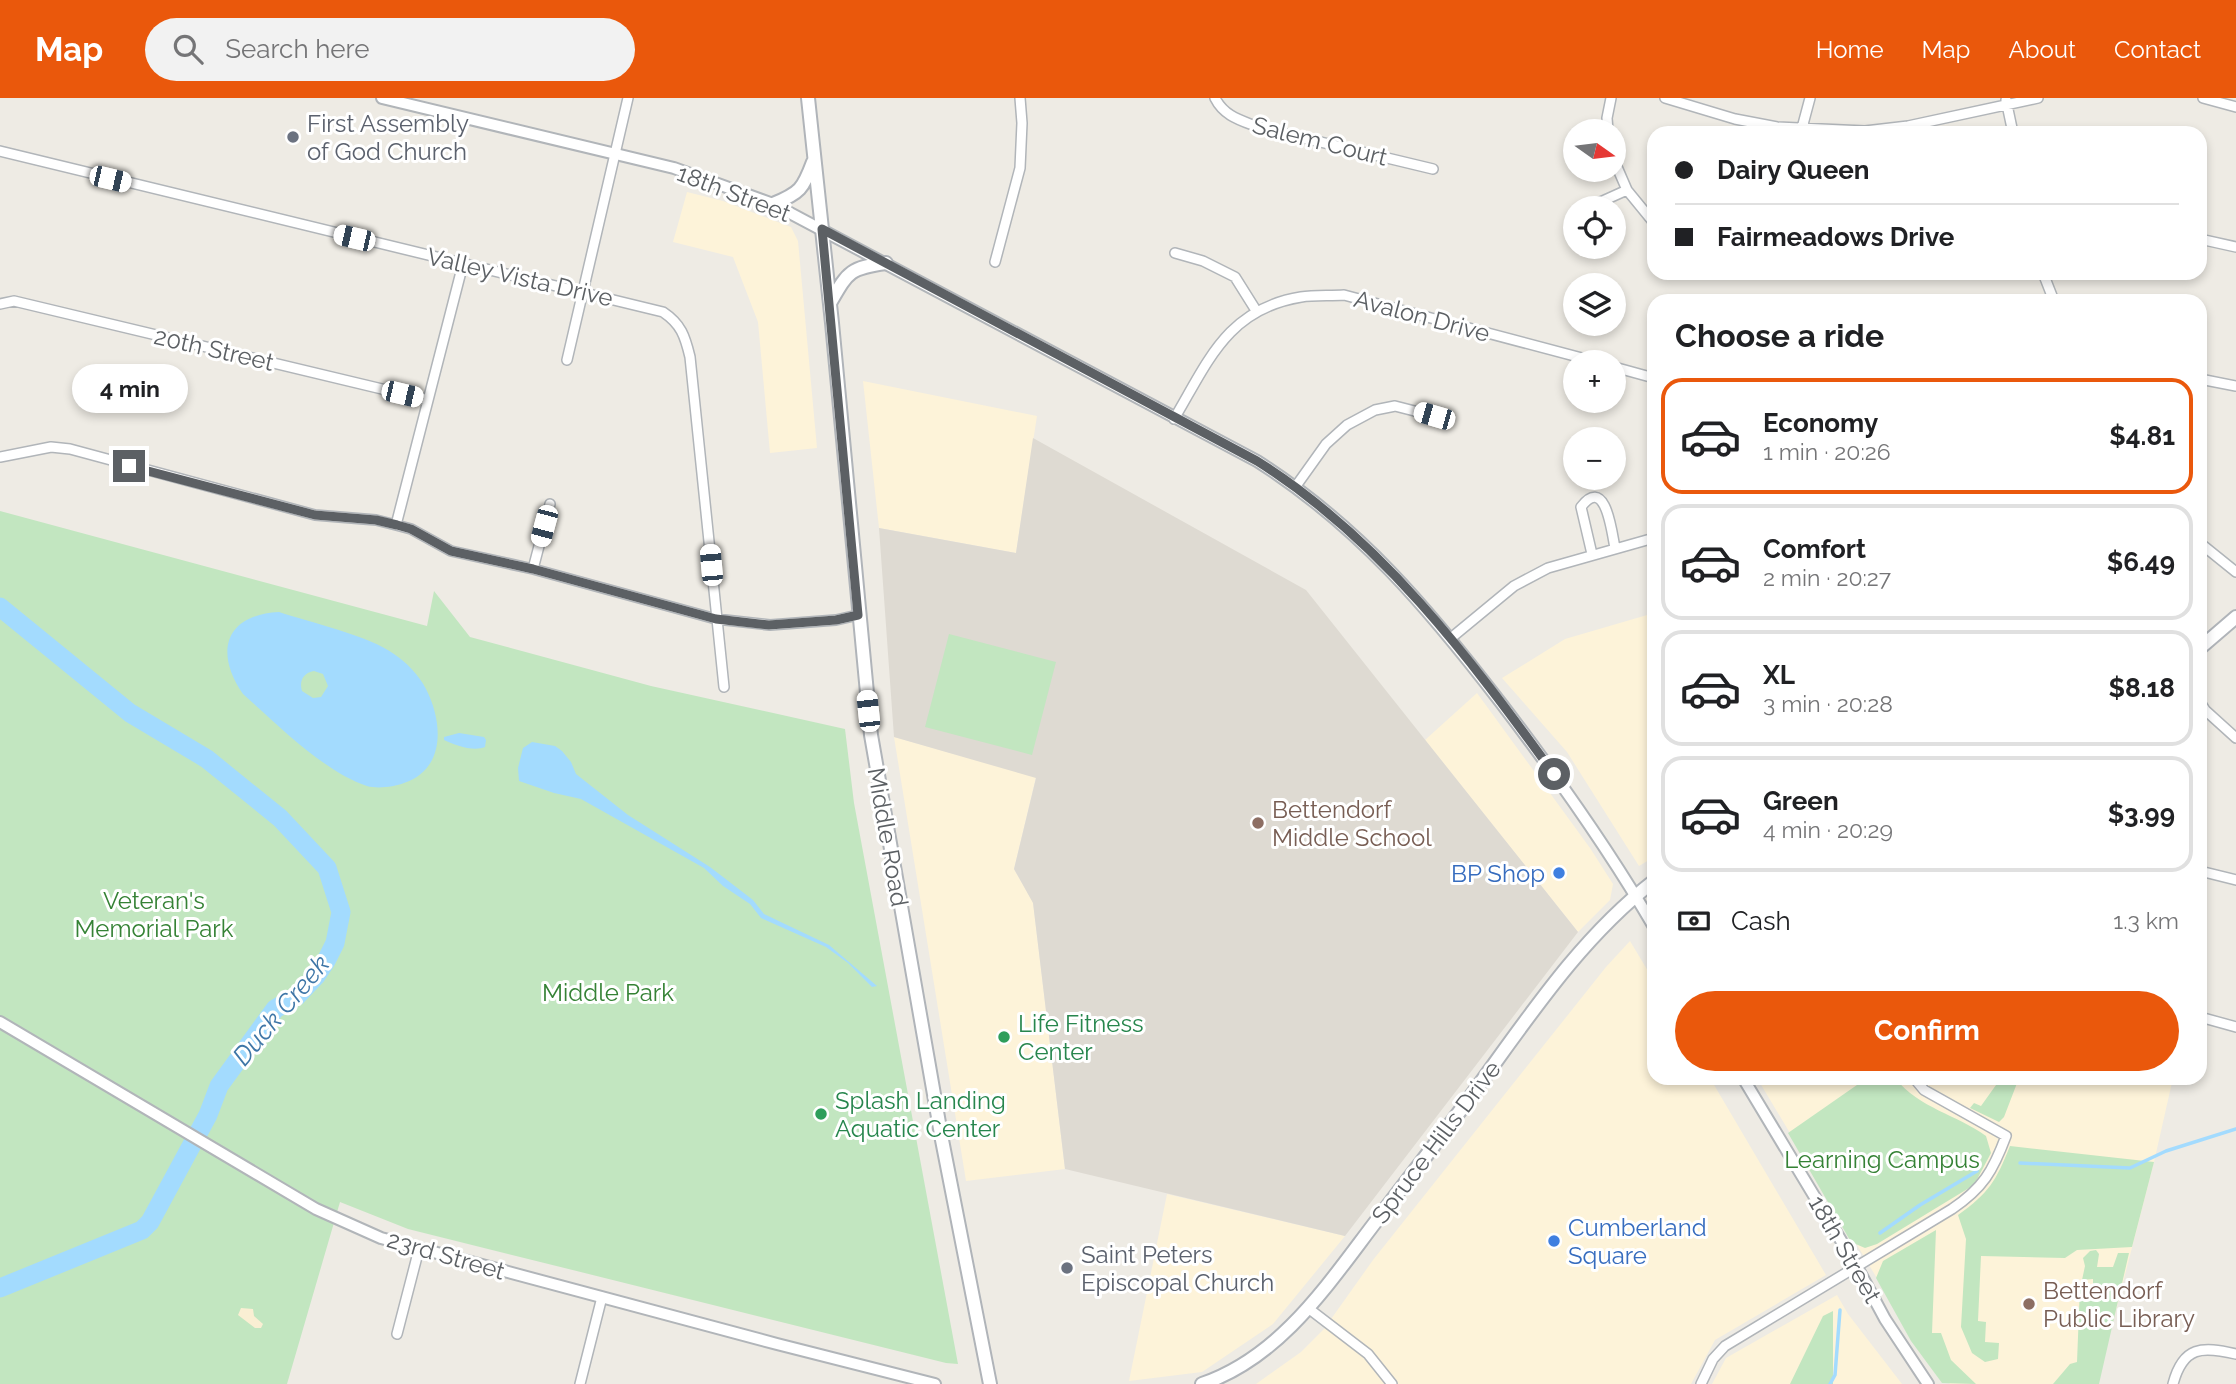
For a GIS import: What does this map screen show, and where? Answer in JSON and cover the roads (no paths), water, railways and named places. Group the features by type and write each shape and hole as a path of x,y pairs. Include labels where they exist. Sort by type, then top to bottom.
{"main road":[{"name":"Middle Road","path":"808,98 830,303 858,615 878,783 942,1140 990,1384"},
{"path":"773,204 792,197 800,190 815,158"},
{"path":"830,303 845,277 855,269 886,263"},
{"path":"2207,642 2236,617"},
{"name":"Spruce Hills Drive","path":"1202,1384 1251,1359 1285,1333 1308,1308 1477,1089 1551,986 1596,934 1647,886"}],"street":[{"name":"18th Street","path":"382,98 701,177 773,204 1257,461 1296,486 1361,540 1393,571 1451,638 1610,853 1647,915"},
{"path":"567,360 628,98"},
{"path":"995,262 1020,168 1020,98"},
{"name":"Salem Court","path":"1215,98 1219,106 1233,118 1258,127 1433,169"},
{"path":"1607,119 1611,98"},
{"path":"1665,98 1735,119 1772,126"},
{"path":"1803,126 1810,98"},
{"path":"1908,126 2006,101 2038,98"},
{"path":"2203,98 2236,107"},
{"path":"2006,101 2011,126"},
{"name":"Valley Vista Drive","path":"0,151 663,312 679,324 684,333 693,382 724,687"},
{"path":"1624,182 1647,214"},
{"path":"1614,196 1627,190"},
{"path":"2207,241 2236,247"},
{"path":"1175,253 1203,261 1235,277 1257,312"},
{"path":"397,525 463,264"},
{"name":"Avalon Drive","path":"1174,419 1219,344 1242,320 1257,312 1300,298 1344,295 1563,353"},
{"name":"20th Street","path":"0,304 14,301 428,400"},
{"path":"1626,370 1647,376"},
{"path":"2207,381 2236,387"},
{"path":"1296,486 1326,444 1347,425 1375,410 1395,406 1434,416"},
{"path":"0,457 51,447 70,449 315,515 376,520 397,525 411,529 451,551 533,569 716,619 769,625 836,620 858,615"},
{"path":"1592,554 1581,508 1586,501 1594,498 1601,500 1606,506 1615,548"},
{"path":"533,569 550,504"},
{"path":"1451,638 1514,586 1548,568 1647,540"},
{"path":"2207,549 2236,572"},
{"path":"2207,712 2236,738"},
{"path":"2207,873 2236,880"},
{"path":"2207,1019 2236,1027"},
{"name":"23rd Street","path":"0,1022 327,1214 382,1238 419,1250 935,1384"},
{"name":"18th Street","path":"1747,1085 1885,1318 1928,1384"},
{"path":"1701,1384 1713,1359 1724,1346 1857,1267 1976,1191 1996,1163 2006,1136 1924,1090 1920,1085"},
{"path":"397,1335 419,1250"},
{"path":"580,1384 602,1297"},
{"path":"1308,1308 1368,1354 1392,1384"},
{"path":"2173,1384 2177,1368 2185,1357 2201,1349 2236,1354"}],"water":[{"path":"279,612 355,635 383,647 408,665 426,689 436,716 437,743 428,767 418,776 400,784 367,786 318,759 243,694 234,679 227,650 236,628 261,615","holes":["314,671 323,674 328,686 321,697 313,698 302,691 305,676"]},
{"path":"459,733 484,737 485,747 470,748 444,740 444,737"},
{"path":"532,742 555,746 571,762 576,774 628,815 710,867 753,900 764,914 829,945 877,986 872,987 848,963 826,947 761,918 750,904 723,886 704,868 581,799 519,781 518,768 523,748"}],"waterway":[{"name":"Duck Creek","path":"0,607 130,713 207,759 280,818 327,868 341,912 335,943 326,961 297,996 275,1009 219,1086 208,1115 150,1222 142,1230 0,1288"},
{"path":"2020,1163 2130,1168 2166,1151 2236,1129"},
{"path":"1880,1233 1977,1171"},
{"path":"1830,1384 1835,1375 1840,1310"}],"place":[{"name":"First Assembly of God Church","path":"293,137"},
{"name":"Bettendorf Middle School","path":"1258,823"},
{"name":"BP Shop","path":"1559,873"},
{"name":"Life Fitness Center","path":"1004,1037"},
{"name":"Splash Landing Aquatic Center","path":"821,1114"},
{"name":"Cumberland Square","path":"1554,1241"},
{"name":"Saint Peters Episcopal Church","path":"1067,1268"},
{"name":"Bettendorf Public Library","path":"2029,1304"}],"park label":[{"name":"Veteran's Memorial Park","path":"154,914"},
{"name":"Middle Park","path":"608,992"},
{"name":"Learning Campus","path":"1882,1159"}]}
